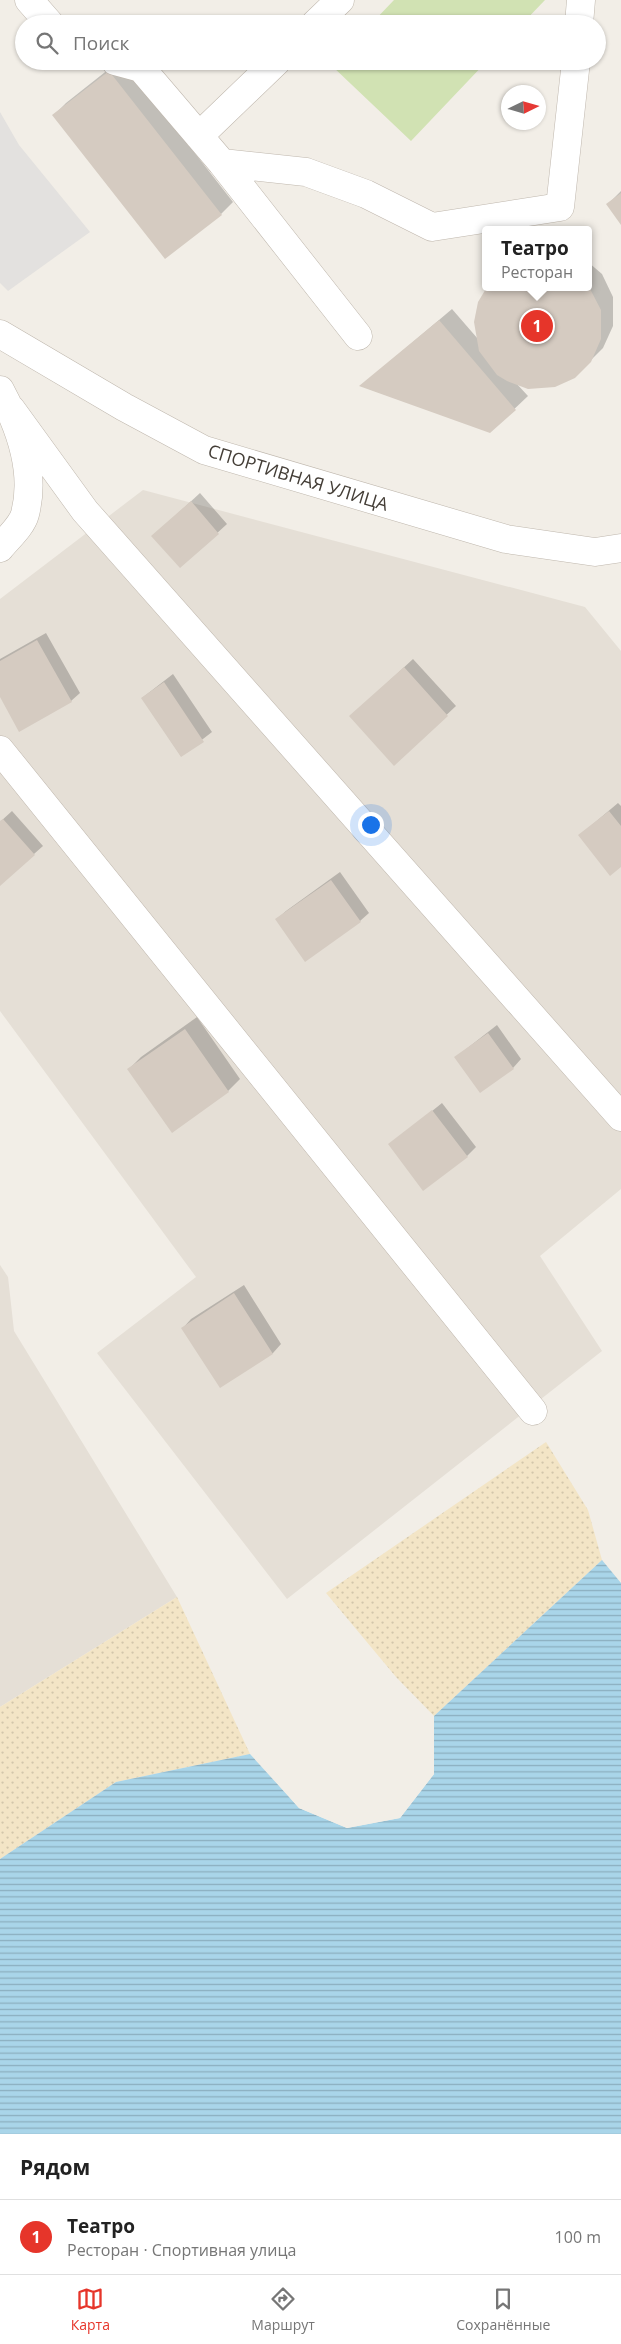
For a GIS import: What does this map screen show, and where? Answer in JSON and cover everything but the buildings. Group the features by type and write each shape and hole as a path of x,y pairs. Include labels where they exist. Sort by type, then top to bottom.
{"street":[{"path":"29,0 42,15"},
{"path":"324,15 340,0"},
{"path":"580,15 581,0"},
{"path":"143,70 222,163 358,336"},
{"path":"199,136 268,70"},
{"path":"222,163 306,172 366,194 432,227 560,207 575,70"},
{"name":"СПОРТИВНАЯ УЛИЦА","path":"0,334 76,380 204,450 506,539 595,552 621,548"},
{"path":"0,548 24,516 30,470 5,399"},
{"path":"5,399 85,510 621,1117"},
{"path":"0,750 533,1411"}],"shaded area":[{"path":"0,112 19,145 90,232 8,291 0,283"},
{"path":"143,490 585,607 621,651 621,1189 540,1256 602,1351 287,1599 97,1353 196,1277 0,1011 0,599"},
{"path":"0,1265 8,1277 14,1331 177,1597 0,1707"}],"sand":[{"path":"546,1442 588,1510 602,1560 434,1716 396,1677 326,1593"},
{"path":"177,1597 250,1754 116,1782 0,1859 0,1707"}],"green space":[{"path":"394,0 545,0 531,15 380,15"},
{"path":"336,70 478,70 411,141"}],"water":[{"path":"602,1560 621,1583 621,2134 0,2134 0,1859 116,1782 250,1754 299,1808 347,1828 400,1818 434,1774 434,1716"}],"pier":[{"path":"432,1715 434,1716 434,1774 400,1818 347,1828 299,1808 249,1751 301,1805 348,1826 399,1816 432,1774"}],"place":[{"name":"Театро","path":"537,326"}]}
